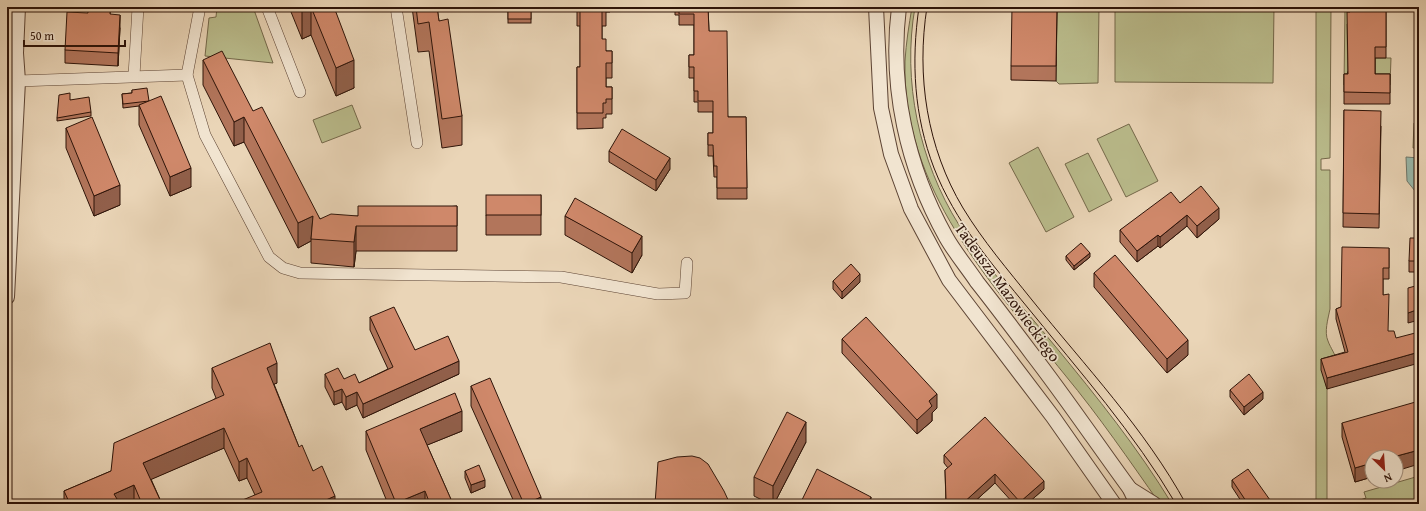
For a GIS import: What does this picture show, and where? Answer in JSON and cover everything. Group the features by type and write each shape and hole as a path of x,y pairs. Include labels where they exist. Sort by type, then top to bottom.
{"street":[{"path":"7,297 18,81 16,53 18,7"},
{"path":"134,76 138,7"},
{"path":"200,7 187,75 205,135 269,257 283,268 300,273 561,277 658,294 685,293 687,263"},
{"path":"267,7 300,92"},
{"path":"396,7 417,142"},
{"path":"876,7 881,108 891,154 911,209 949,280 1053,417 1110,501"},
{"name":"Tadeusza Mazowieckiego","path":"899,7 896,49 897,83 903,124 917,175 933,212 946,238 963,263 1042,367 1130,489 1137,504"},
{"path":"18,81 187,75"},
{"path":"1130,489 1154,504"}],"green space":[{"path":"7,7 11,63 7,147"},
{"path":"217,7 253,7 273,63 205,56 209,18 216,17"},
{"path":"912,7 915,7 911,63 917,120 933,174 945,200 959,225 981,257 1102,404 1159,483 1172,504 1160,504 1090,406 1008,305 981,269 956,231 935,192 918,151 908,107 905,61"},
{"path":"1057,7 1099,7 1098,83 1059,84 1056,81"},
{"path":"1115,7 1274,7 1273,83 1115,82"},
{"path":"1316,7 1331,7 1330,158 1321,159 1321,170 1330,170 1330,309 1326,334 1337,362 1322,370 1327,389 1327,504 1316,504"},
{"path":"1345,7 1350,7 1350,23 1347,24 1348,85 1344,85"},
{"path":"1375,58 1391,58 1390,85 1375,85"},
{"path":"352,105 361,128 322,143 313,120"},
{"path":"1414,123 1419,123 1419,148 1413,148"},
{"path":"1129,124 1158,181 1126,197 1097,139"},
{"path":"1038,147 1074,217 1046,232 1009,163"},
{"path":"1088,153 1112,200 1089,212 1065,164"},
{"path":"1419,476 1419,501 1409,504 1349,504 1366,498 1364,492 1374,489 1404,489 1404,480"}],"shaded area":[{"path":"1406,157 1419,158 1419,191 1415,191 1407,181"}],"building":[{"path":"88,7 110,7 110,14 120,15 118,53 65,50 67,12 88,13"},
{"path":"301,7 310,7 302,10"},
{"path":"311,7 334,7 354,60 336,68"},
{"path":"416,7 437,7 439,21 448,19 462,116 442,119 429,22 418,24"},
{"path":"508,7 531,7 531,19 508,19"},
{"path":"577,7 606,7 606,11 602,11 602,39 606,39 606,51 612,51 612,63 606,63 606,87 612,87 612,99 606,99 606,103 603,103 603,113 577,113 577,67 580,67 580,11 577,11"},
{"path":"679,7 708,7 709,31 727,31 728,117 746,117 747,188 717,188 717,166 714,166 713,145 708,145 708,133 713,133 713,101 698,101 698,91 694,91 694,67 689,67 689,55 694,55 694,14 679,14"},
{"path":"1012,7 1057,7 1056,66 1011,66"},
{"path":"1350,7 1375,7 1375,9 1386,9 1386,47 1375,47 1375,74 1390,74 1390,93 1344,92 1344,74 1348,74 1347,12 1350,12"},
{"path":"222,51 253,111 262,107 320,219 331,214 358,216 358,206 457,206 457,226 356,226 354,242 311,239 313,216 298,223 244,117 234,122 203,60"},
{"path":"147,88 149,101 123,104 122,94 132,93 132,90"},
{"path":"70,93 70,100 89,97 91,112 57,118 59,95"},
{"path":"161,96 191,168 170,177 139,105"},
{"path":"1344,110 1381,111 1379,214 1343,213"},
{"path":"92,117 120,185 94,196 66,128"},
{"path":"622,129 670,158 656,180 609,151"},
{"path":"1201,186 1219,208 1197,226 1187,215 1160,237 1158,235 1137,251 1120,230 1171,192 1180,203"},
{"path":"486,195 541,195 541,215 486,215"},
{"path":"575,198 642,236 632,253 565,216"},
{"path":"1410,238 1419,238 1419,261 1409,261"},
{"path":"1081,243 1090,253 1074,266 1066,256"},
{"path":"1342,247 1389,248 1389,268 1383,268 1383,295 1389,294 1388,331 1394,331 1396,338 1419,332 1419,352 1327,378 1321,359 1348,352 1336,309 1341,307"},
{"path":"1115,255 1188,340 1167,359 1094,273"},
{"path":"851,264 860,274 842,292 833,281"},
{"path":"1419,285 1419,309 1408,313 1408,288"},
{"path":"394,307 415,350 448,336 459,361 363,404 357,392 346,397 342,389 334,392 325,374 338,368 344,379 355,374 359,383 393,367 370,317"},
{"path":"866,317 937,394 929,401 932,406 917,420 842,339"},
{"path":"270,343 277,363 267,368 299,447 302,445 313,471 322,466 335,496 317,504 233,504 262,492 247,458 239,462 224,428 143,463 162,504 151,504 150,502 142,504 134,485 114,494 120,504 70,504 64,491 111,471 114,443 224,395 212,368"},
{"path":"1249,374 1263,392 1244,407 1230,390"},
{"path":"490,378 541,497 525,504 471,386"},
{"path":"455,393 462,411 420,429 453,504 430,504 425,491 396,503 366,431"},
{"path":"1419,401 1419,450 1404,454 1404,449 1364,449 1364,465 1355,468 1342,423"},
{"path":"787,412 806,422 773,486 754,477"},
{"path":"985,417 1044,481 1020,502 995,474 962,504 951,504 946,499 945,470 952,464 944,455"},
{"path":"692,456 700,458 708,464 730,504 655,504 658,462 677,457"},
{"path":"479,465 485,480 471,485 465,471"},
{"path":"817,469 871,497 868,503 869,504 800,504"},
{"path":"1248,469 1270,500 1264,504 1248,504 1232,480"}],"tram line":[{"path":"919,7 915,48 918,109 927,148 934,168 952,206 975,242 1087,379 1124,428 1160,478 1176,504"},
{"path":"927,7 923,59 927,111 941,161 951,185 963,208 987,244 1114,399 1170,476 1186,504"}]}
